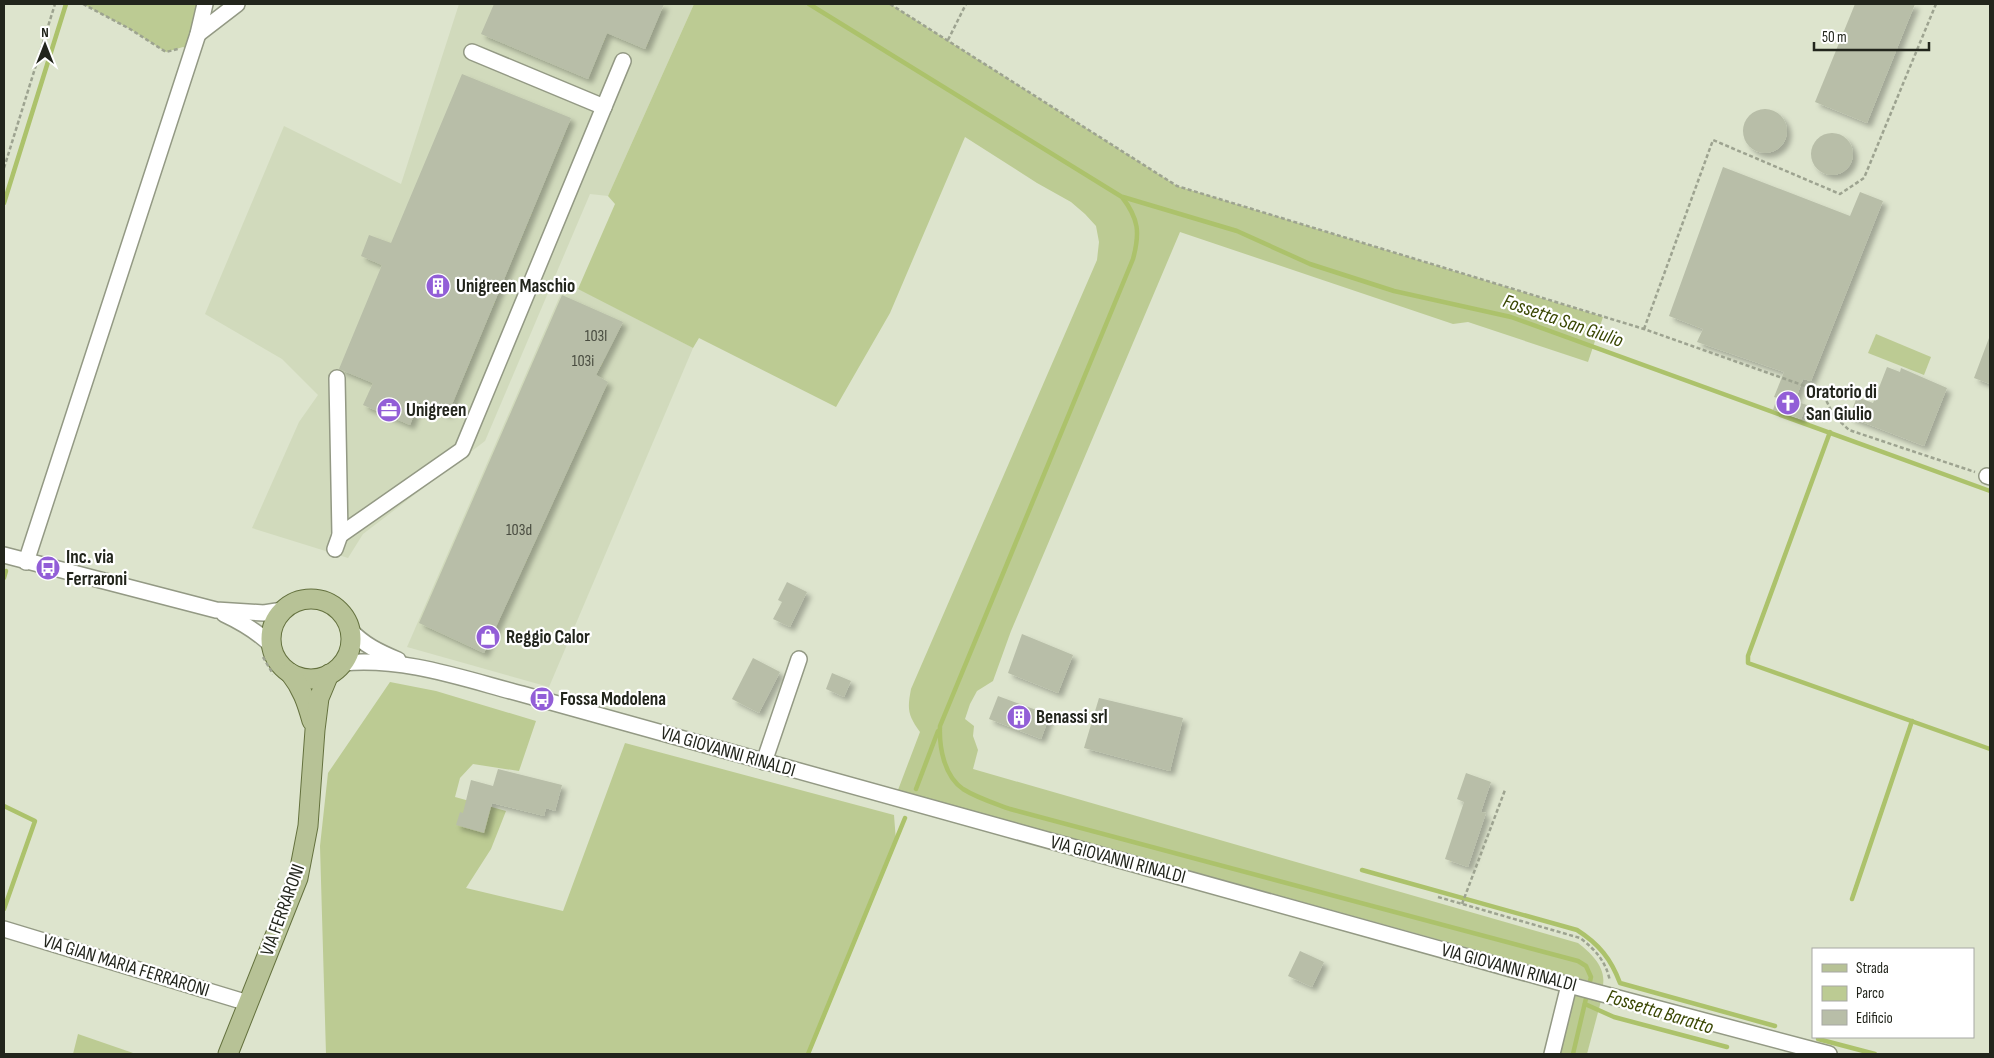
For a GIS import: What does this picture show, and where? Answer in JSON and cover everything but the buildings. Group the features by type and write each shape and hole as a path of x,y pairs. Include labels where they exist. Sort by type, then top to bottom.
{"main road":[{"path":"298,600 321,600 332,605 343,614 350,630 351,639 336,669 321,678 308,679 290,673 276,658 271,645 270,636 276,619 283,610 298,600"},
{"name":"VIA FERRARONI","path":"228,1054 298,878 308,826 315,730 320,698 336,669"},
{"name":"VIA FERRARONI","path":"290,673 300,685 306,698 315,730"}],"street":[{"path":"26,562 198,34 205,4"},
{"path":"198,34 237,4"},
{"path":"472,52 604,107"},
{"path":"337,378 337,542 462,450 624,61"},
{"path":"4,555 216,610 264,613 283,610"},
{"path":"216,610 239,621 271,645"},
{"name":"VIA GIOVANNI RINALDI","path":"350,630 372,649 408,665"},
{"path":"764,762 799,659"},
{"name":"VIA GIOVANNI RINALDI","path":"336,669 363,661 408,665 536,698 1573,986 1829,1054"},
{"name":"VIA GIAN MARIA FERRARONI","path":"4,929 248,1003"},
{"path":"1552,1054 1573,986"}],"path":[{"path":"4,168 55,4"},
{"path":"83,4 130,29 166,52 183,47 192,51"},
{"path":"890,4 1177,186 1644,329 1822,392 1834,416 1849,430 1989,477"},
{"path":"948,40 966,4"},
{"path":"1644,329 1712,140 1840,194 1864,178 1936,4"},
{"path":"1462,904 1504,790"},
{"path":"1438,897 1580,938 1595,949 1608,971 1610,981 1604,994"}],"shaded area":[{"path":"459,4 694,4 608,196 590,194 485,441 363,534 348,558 252,528 299,422 318,395 282,359 205,314 284,126 401,184"},
{"path":"566,282 693,348 549,687 407,647"}],"green space":[{"path":"83,4 199,4 192,51 183,47 166,52 130,29"},
{"path":"694,4 890,4 1177,186 1603,317 1588,362 1468,322 1453,324 1180,232 1011,631 993,681 977,691 965,719 974,726 973,736 978,750 973,769 1578,943 1588,951 1600,966 1603,985 898,790 920,732 910,712 911,689 1097,260 1099,242 1096,226 1071,202 1037,183 965,137 890,313 836,407 699,338 693,348 578,289 615,204 608,196"},
{"path":"1876,334 1931,357 1924,375 1868,353"},
{"path":"390,682 436,691 536,721 519,771 473,764 460,778 455,797 506,811 491,849 466,888 563,911 625,743 894,815 896,841 808,1054 326,1054 320,846 328,773"},
{"path":"1573,994 1601,1001 1587,1054 1558,1054"},
{"path":"78,1034 136,1054 73,1054"}],"waterway":[{"path":"4,203 66,4"},
{"path":"809,4 1122,197 1135,219 1137,241 1133,259 940,726 942,752 951,777 968,792 1010,809 1578,961 1586,966 1591,977 1573,1054"},
{"name":"Fossetta San Giulio","path":"1123,197 1237,231 1310,264 1394,291 1511,317 1990,491"},
{"path":"1830,432 1748,656 1748,663 1990,749"},
{"path":"4,578 6,571"},
{"path":"1852,899 1912,721"},
{"path":"916,789 938,731"},
{"path":"4,806 35,821 4,909"},
{"path":"808,1054 905,818"},
{"path":"1362,870 1577,930 1592,941 1608,959 1620,983 1775,1026"},
{"name":"Fossetta Baratto","path":"1585,1004 1614,1017 1727,1047"},
{"path":"1818,1039 1875,1054"}],"place":[{"name":"Unigreen Maschio","path":"438,286"},
{"name":"Oratorio di San Giulio","path":"1788,403"},
{"name":"Unigreen","path":"389,410"},
{"name":"Inc. via Ferraroni","path":"48,568"},
{"name":"Reggio Calor","path":"488,637"},
{"name":"Fossa Modolena","path":"542,699"},
{"name":"Benassi srl","path":"1019,717"}]}
